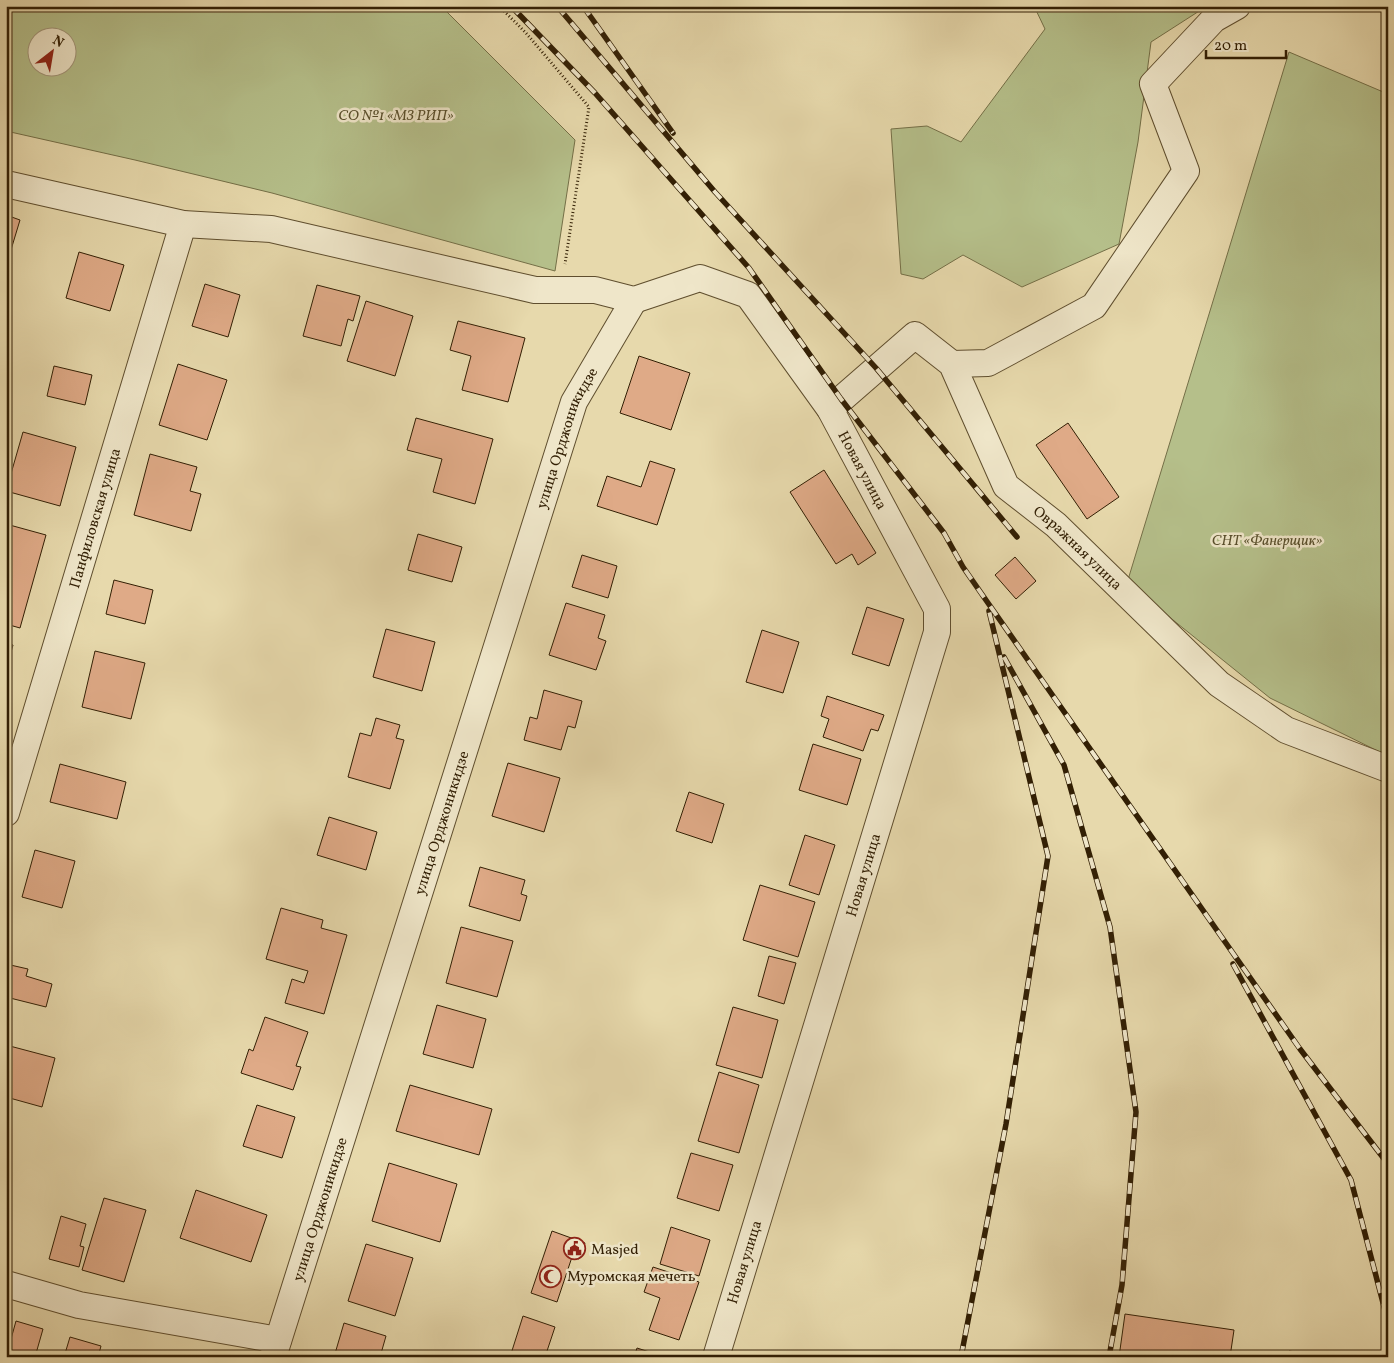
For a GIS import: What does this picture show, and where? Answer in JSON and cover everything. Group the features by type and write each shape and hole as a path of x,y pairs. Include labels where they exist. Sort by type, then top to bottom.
{"street":[{"path":"952,364 988,363 1094,306 1186,171 1153,84 1214,19 1237,6"},
{"path":"6,184 183,224 271,229 535,290 595,290 634,300"},
{"name":"Панфиловская улица","path":"6,812 183,224"},
{"name":"Новая улица","path":"634,300 700,278 748,295 830,409 937,609 937,632 716,1357"},
{"name":"улица Орджоникидзе","path":"275,1348 574,402 634,300"},
{"name":"Овражная улица","path":"830,409 915,335 952,364 1006,486 1056,525 1219,684 1286,730 1388,768"},
{"path":"6,1284 79,1305 275,1348"}],"path":[{"path":"498,6 526,33 589,107 561,290"}],"green space":[{"name":"СО №1 «МЗ РИП»","path":"6,6 441,6 575,140 555,271 272,193 6,131"},
{"path":"1034,6 1207,6 1151,42 1138,142 1119,244 1022,287 963,255 923,279 901,274 891,129 927,126 961,142 1045,29"},
{"name":"СНТ «Фанерщик»","path":"1289,52 1388,94 1388,756 1270,698 1127,583"}],"building":[{"path":"6,215 20,220 7,263 6,263"},
{"path":"79,252 124,265 110,311 66,298"},
{"path":"205,284 240,295 228,337 192,326"},
{"path":"317,285 360,296 353,321 348,319 341,346 303,336"},
{"path":"366,301 413,316 395,376 347,361"},
{"path":"458,321 525,338 508,402 462,390 471,356 450,350"},
{"path":"639,356 690,373 671,430 620,413"},
{"path":"178,364 227,380 207,440 159,425"},
{"path":"54,366 92,375 85,405 47,396"},
{"path":"416,418 493,439 475,504 433,492 442,459 407,450"},
{"path":"1068,423 1119,497 1087,519 1036,445"},
{"path":"23,432 76,447 60,506 6,491"},
{"path":"150,454 197,467 190,491 201,494 191,531 134,515"},
{"path":"650,461 675,469 657,525 597,506 607,476 641,487"},
{"path":"824,470 876,553 858,565 852,554 836,564 790,492"},
{"path":"6,524 46,535 20,628 6,624"},
{"path":"418,534 462,547 452,582 408,570"},
{"path":"582,555 617,566 608,598 572,587"},
{"path":"1015,557 1036,581 1016,599 995,575"},
{"path":"114,580 153,590 145,624 106,614"},
{"path":"566,603 605,615 598,638 606,641 596,670 549,655"},
{"path":"867,607 904,619 889,666 852,654"},
{"path":"386,629 435,642 422,691 373,677"},
{"path":"762,630 799,642 783,693 746,682"},
{"path":"6,643 13,645 6,670"},
{"path":"95,651 145,663 131,719 82,707"},
{"path":"544,690 582,701 575,728 568,726 561,750 524,740 530,717 537,719"},
{"path":"827,696 884,715 878,731 871,729 863,751 823,737 829,719 821,716"},
{"path":"376,718 400,725 396,738 404,740 390,789 348,777 360,733 371,736"},
{"path":"813,744 861,759 847,805 799,790"},
{"path":"508,763 560,778 544,832 492,816"},
{"path":"60,764 126,782 117,819 50,802"},
{"path":"689,792 724,804 712,843 676,831"},
{"path":"329,817 377,832 366,870 317,855"},
{"path":"805,835 835,845 819,895 789,885"},
{"path":"35,850 75,861 62,908 22,897"},
{"path":"480,867 525,880 521,894 527,896 520,921 469,906"},
{"path":"760,885 815,902 798,957 743,940"},
{"path":"281,908 323,920 321,928 347,935 324,1014 285,1003 292,979 304,983 308,971 266,959"},
{"path":"461,927 513,941 497,997 446,983"},
{"path":"769,956 796,963 784,1004 758,996"},
{"path":"6,964 28,969 26,976 52,984 46,1007 6,997"},
{"path":"437,1005 486,1019 473,1068 423,1054"},
{"path":"733,1007 778,1020 762,1078 716,1065"},
{"path":"265,1017 308,1032 296,1066 301,1067 293,1090 241,1073 249,1049 253,1051"},
{"path":"6,1045 55,1058 42,1107 6,1097"},
{"path":"719,1072 759,1085 739,1153 698,1141"},
{"path":"410,1085 492,1109 479,1155 396,1131"},
{"path":"257,1105 295,1117 282,1158 243,1146"},
{"path":"691,1153 733,1165 719,1211 677,1198"},
{"path":"389,1163 457,1184 440,1242 372,1221"},
{"path":"196,1190 267,1215 251,1262 180,1238"},
{"path":"104,1198 146,1210 124,1282 82,1270"},
{"path":"61,1216 86,1224 80,1246 84,1247 79,1267 49,1259"},
{"path":"671,1227 710,1240 699,1276 660,1264"},
{"name":"Муромская мечеть","path":"552,1231 585,1243 579,1259 572,1257 557,1302 531,1293"},
{"path":"366,1244 413,1258 395,1316 348,1301"},
{"path":"653,1267 699,1282 679,1340 649,1330 660,1298 644,1292"},
{"path":"1125,1314 1234,1330 1230,1357 1119,1357"},
{"path":"523,1316 555,1327 545,1357 510,1357"},
{"path":"16,1321 43,1329 35,1357 6,1357"},
{"path":"344,1323 386,1336 380,1357 334,1357"},
{"path":"70,1337 101,1346 98,1357 64,1357"},
{"path":"637,1348 665,1357 634,1357"},
{"path":"1289,1351 1329,1357 1288,1357"}],"railway":[{"path":"511,6 595,93 749,268 841,399 944,533 963,567 1300,1049 1388,1164"},
{"path":"557,6 715,192 876,368 1017,537"},
{"path":"583,6 673,133"},
{"path":"961,1357 1006,1124 1048,856 989,611"},
{"path":"1004,657 1064,765 1110,927 1136,1112 1122,1285 1109,1357"},
{"path":"1233,964 1351,1180 1388,1322"}],"place":[{"name":"Masjed","path":"575,1249"},
{"name":"Муромская мечеть","path":"551,1276"}]}
